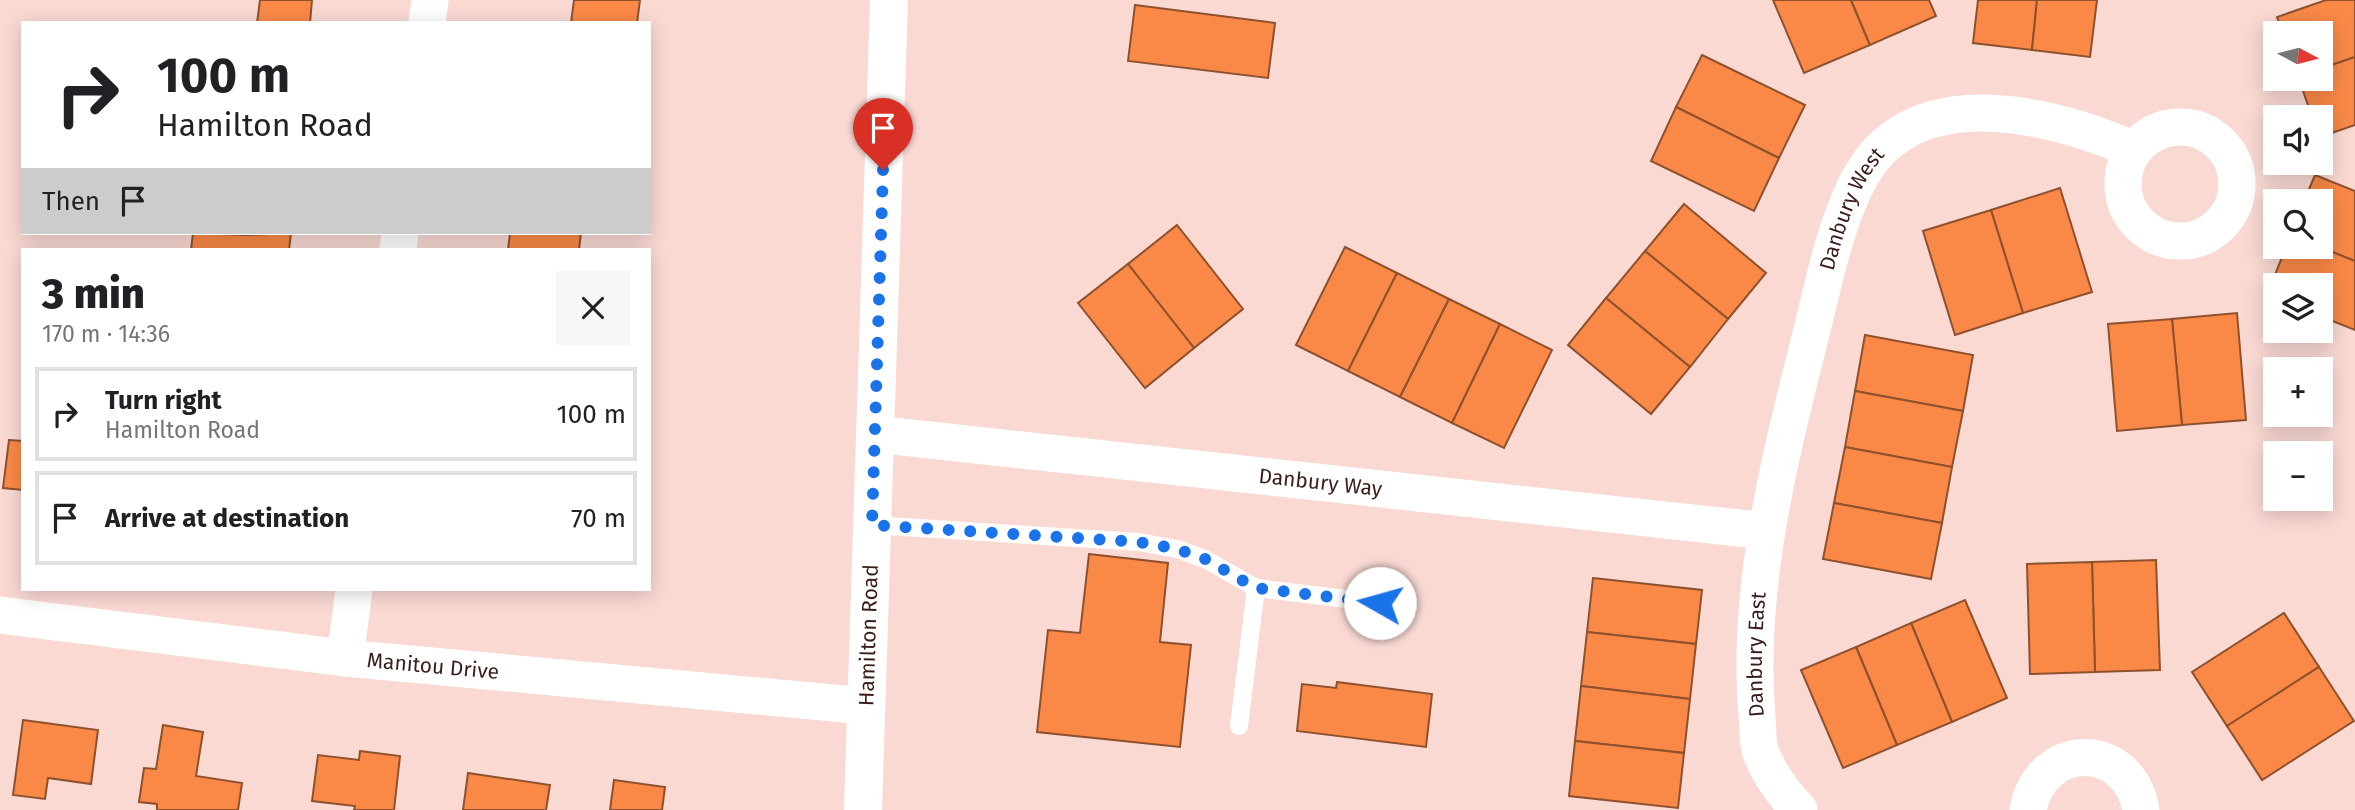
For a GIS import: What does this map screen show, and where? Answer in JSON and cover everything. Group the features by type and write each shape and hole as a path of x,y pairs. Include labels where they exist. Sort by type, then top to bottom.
{"street":[{"path":"427,21 430,0"},
{"name":"Hamilton Road","path":"863,810 889,0"},
{"name":"Danbury West","path":"1767,531 1801,375 1840,227 1856,184 1890,141 1940,118 1996,114 2036,118 2076,127 2134,150"},
{"name":"Danbury Way","path":"875,434 1767,531"},
{"name":"Danbury East","path":"1767,531 1755,654 1760,752 1782,790 1799,810"},
{"path":"345,658 354,591"},
{"name":"Manitou Drive","path":"0,615 345,658 866,706"},
{"path":"2028,810 2037,782 2048,771 2076,758 2091,758 2113,765 2131,780 2141,810"}],"lane":[{"path":"872,525 1139,542 1177,549 1205,559 1256,588 1380,603"},
{"path":"1239,726 1256,588"}],"building":[{"path":"260,0 312,0 310,21 257,21"},
{"path":"574,0 640,0 637,21 571,21"},
{"path":"1773,0 1851,0 1870,45 1804,73"},
{"path":"1851,0 1929,0 1936,16 1870,45"},
{"path":"1978,0 2037,0 2032,50 1973,43"},
{"path":"2037,0 2097,0 2090,57 2032,50"},
{"path":"2326,0 2355,0 2355,57 2333,65 2333,21 2278,21 2277,17"},
{"path":"1135,5 1275,23 1268,78 1128,61"},
{"path":"1702,55 1805,105 1779,158 1676,107"},
{"path":"2355,57 2355,125 2333,133 2333,105 2308,105 2303,91 2333,91 2333,65"},
{"path":"1676,107 1779,158 1754,211 1651,161"},
{"path":"2315,175 2355,191 2355,261 2333,252 2333,189 2309,189"},
{"path":"2060,188 2092,292 2023,313 1991,210"},
{"path":"1684,204 1766,273 1728,319 1645,251"},
{"path":"1991,210 2023,313 1955,335 1923,231"},
{"path":"1177,225 1243,309 1194,348 1128,264"},
{"path":"193,235 291,235 289,248 191,248"},
{"path":"510,235 581,235 579,248 508,248"},
{"path":"1345,247 1397,273 1348,371 1296,345"},
{"path":"1645,251 1728,319 1690,367 1606,298"},
{"path":"2333,252 2355,261 2355,330 2333,321 2333,273 2276,273 2281,259 2333,259"},
{"path":"1128,264 1194,348 1145,388 1078,303"},
{"path":"1397,273 1449,299 1400,397 1348,371"},
{"path":"1606,298 1690,367 1651,414 1568,345"},
{"path":"1449,299 1500,324 1452,423 1400,397"},
{"path":"2237,313 2246,420 2182,425 2172,319"},
{"path":"2172,319 2182,425 2117,431 2108,324"},
{"path":"1500,324 1552,350 1504,448 1452,423"},
{"path":"1865,335 1973,355 1963,411 1855,391"},
{"path":"1855,391 1963,411 1952,467 1845,447"},
{"path":"9,440 21,441 21,490 3,488"},
{"path":"1845,447 1952,467 1942,523 1834,503"},
{"path":"1834,503 1942,523 1931,579 1823,559"},
{"path":"1089,554 1168,563 1160,642 1191,645 1180,747 1037,732 1048,630 1080,633"},
{"path":"2156,560 2160,670 2095,672 2092,562"},
{"path":"2092,562 2095,672 2030,674 2027,564"},
{"path":"1593,578 1702,590 1696,644 1587,632"},
{"path":"1965,600 2007,698 1952,722 1911,623"},
{"path":"2284,613 2319,667 2227,726 2192,672"},
{"path":"1911,623 1952,722 1897,745 1856,647"},
{"path":"1587,632 1696,644 1690,699 1581,686"},
{"path":"1856,647 1897,745 1843,768 1801,670"},
{"path":"2319,667 2354,721 2262,780 2227,726"},
{"path":"1337,682 1432,694 1426,747 1297,731 1302,684 1336,688"},
{"path":"1581,686 1690,699 1684,753 1575,741"},
{"path":"23,720 98,730 91,784 48,778 45,799 13,795"},
{"path":"163,725 203,732 196,776 242,783 238,810 157,810 157,804 139,802 144,768 156,769"},
{"path":"1575,741 1684,753 1678,808 1569,796"},
{"path":"360,751 400,756 394,810 354,810 355,806 312,801 318,755 359,760"},
{"path":"468,773 550,785 546,810 463,810"},
{"path":"614,780 665,787 662,810 610,810"}],"route":[{"path":"883,170 872,525 1139,542 1177,549 1205,559 1256,588 1380,603"}]}
